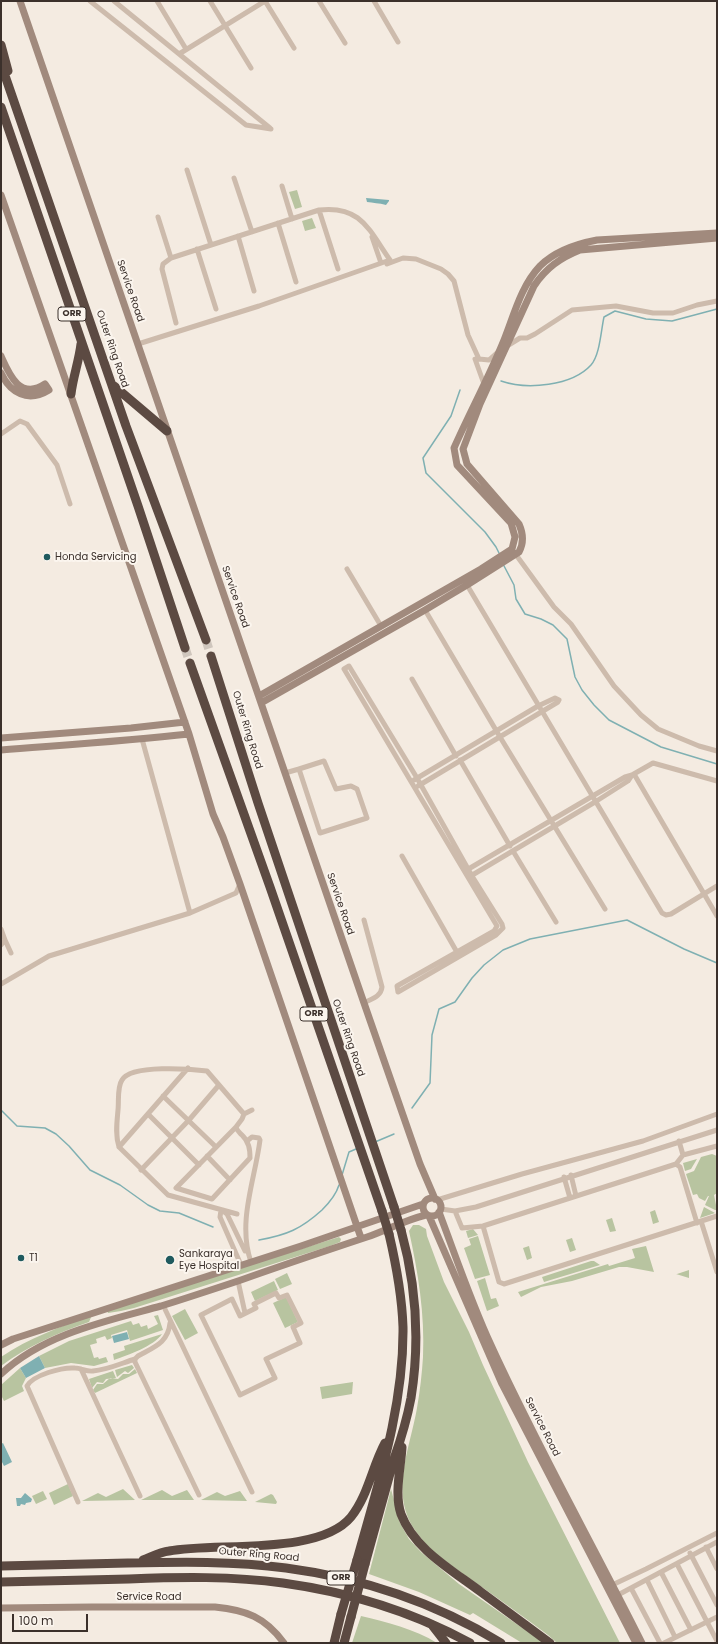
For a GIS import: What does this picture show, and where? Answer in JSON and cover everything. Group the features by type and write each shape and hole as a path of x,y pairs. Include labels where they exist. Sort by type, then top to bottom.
{"highway":[{"name":"ORR","path":"1,45 24,126"},
{"name":"Outer Ring Road","path":"1,64 156,506 194,603 206,640"},
{"name":"ORR","path":"1,107 185,648"},
{"name":"ORR","path":"1,113 9,131"},
{"path":"71,394 81,341"},
{"path":"113,385 167,431"},
{"path":"140,512 156,506"},
{"name":"Outer Ring Road","path":"211,656 280,870 401,1230 411,1276 416,1338 413,1384 403,1434"},
{"name":"ORR","path":"190,663 268,880 389,1234 400,1293 403,1326 400,1383 390,1435"},
{"path":"334,1643 341,1614 361,1562 403,1434"},
{"path":"403,1434 398,1488 401,1513 413,1536 430,1553 550,1643"},
{"path":"344,1643 351,1617 361,1562 390,1435"},
{"path":"136,1563 168,1551 275,1544 315,1539 335,1531 350,1518 361,1503 380,1452 390,1435"},
{"name":"Outer Ring Road","path":"1,1566 136,1563 238,1563 327,1574 368,1584 417,1601 458,1619 501,1643"},
{"name":"ORR","path":"1,1582 192,1578 267,1581 303,1586 350,1596 397,1610 432,1624 470,1643"},
{"path":"432,1624 446,1643"}],"main road":[{"name":"Service Road","path":"20,1 404,1121 420,1164 436,1199 440,1204 440,1211 468,1293 522,1410 615,1596 636,1643"},
{"path":"1,195 185,722 213,814 240,884 361,1238"},
{"path":"484,388 498,351 528,283 540,267 558,253 580,243 597,240 717,233"},
{"path":"261,703 426,610 467,585 514,552 515,538 511,523 455,462 454,448 484,388 508,345 534,286 542,274 550,266 566,255 580,250 717,238"},
{"path":"1,356 4,375 12,389 20,394 36,396 49,390 45,384 35,389 23,388 4,375"},
{"path":"259,696 381,626 502,560"},
{"path":"1,738 185,722"},
{"path":"103,730 104,742"},
{"path":"1,750 189,734"},
{"path":"29,736 31,748"},
{"path":"1,1345 13,1339 250,1263 423,1204 429,1198 436,1199"},
{"path":"423,1204 423,1210 427,1215"},
{"path":"1,1374 26,1355 58,1338 238,1281 361,1238 412,1218 427,1215 434,1216 440,1211"},
{"name":"Service Road","path":"427,1215 502,1384 610,1586"},
{"path":"99,1311 103,1323"},
{"name":"Service Road","path":"615,1596 642,1643"},
{"name":"Service Road","path":"1,1608 215,1607 234,1609 254,1615 279,1636 284,1643"}],"street":[{"path":"90,1 246,125 271,129 114,1"},
{"path":"157,1 186,49"},
{"path":"210,1 251,68"},
{"path":"179,54 265,1 294,48"},
{"path":"319,1 345,43"},
{"path":"374,1 398,42"},
{"path":"187,170 211,245"},
{"path":"234,178 252,232"},
{"path":"282,186 292,219"},
{"path":"176,323 162,269 163,264 171,258 197,249 319,210 337,209 346,211 358,217 370,230 391,261"},
{"path":"319,210 338,269"},
{"path":"158,217 171,258"},
{"path":"278,223 296,282"},
{"path":"370,230 381,263"},
{"path":"238,236 254,291"},
{"path":"197,249 216,309"},
{"path":"138,345 259,306 381,263 403,258 416,259 441,269 454,281 484,388"},
{"path":"138,345 263,308 391,261"},
{"path":"477,360 489,360 498,351 520,338 527,338 535,334 572,310 616,306 653,313 673,313 697,305 717,301"},
{"path":"1,434 20,421 27,424 57,466 70,504"},
{"path":"514,552 554,607 571,624 614,686 640,715 658,729 699,746 717,751"},
{"path":"347,569 381,626"},
{"path":"467,585 662,914 671,914 717,886"},
{"path":"426,610 552,824 605,909"},
{"path":"466,870 411,782 344,668 349,666 417,778 497,926"},
{"path":"412,679 456,756"},
{"path":"411,782 538,706 555,698 559,700 542,712 415,788"},
{"path":"142,739 190,912"},
{"path":"460,760 510,846"},
{"path":"285,774 300,769 324,762 336,790 351,786 357,789 367,818 320,833 300,769"},
{"path":"470,877 513,851 625,776 633,774 652,763 717,781"},
{"path":"466,870 595,802 628,781 633,774"},
{"path":"633,774 717,916"},
{"path":"513,851 556,922"},
{"path":"402,856 459,955"},
{"path":"470,877 502,924 503,928 496,935 459,955 397,986 398,992 459,955 494,931 497,926 502,924"},
{"path":"1,984 36,962 60,952 123,934 190,912 236,893 240,884"},
{"path":"364,920 382,987 378,996 364,1003"},
{"path":"1,929 11,953"},
{"path":"1,945 5,940"},
{"path":"119,1147 188,1068"},
{"path":"237,1214 168,1194 141,1170 119,1147 117,1140 121,1080 126,1075 135,1071 188,1068 208,1071 244,1114"},
{"path":"141,1170 189,1120 219,1085"},
{"path":"163,1096 216,1147"},
{"path":"168,1194 176,1188 236,1127 242,1120 244,1114 252,1110"},
{"path":"148,1114 199,1165"},
{"path":"436,1199 643,1141 717,1114"},
{"path":"176,1188 212,1199 250,1158 250,1146 237,1131 236,1127"},
{"path":"440,1211 455,1211 476,1206 717,1130"},
{"path":"247,1141 252,1138 259,1138 260,1140 245,1224 245,1239 250,1263"},
{"path":"679,1141 684,1155"},
{"path":"455,1211 462,1228 483,1226 676,1164 684,1155 717,1146"},
{"path":"207,1156 230,1180"},
{"path":"676,1164 680,1166 717,1272"},
{"path":"571,1175 573,1197"},
{"path":"564,1177 567,1188 573,1197"},
{"path":"221,1210 227,1214 250,1263"},
{"path":"221,1210 221,1222 241,1265"},
{"path":"483,1226 499,1282 504,1284 717,1216"},
{"path":"221,1222 229,1218"},
{"path":"238,1281 245,1313"},
{"path":"276,1293 279,1298 287,1294 301,1323 292,1327 300,1343 266,1359 275,1378 240,1395 201,1315 232,1299 240,1316 245,1313 256,1308 254,1304 276,1293"},
{"path":"163,1305 252,1492"},
{"path":"78,1502 27,1386 30,1381 50,1372 75,1368 94,1371 135,1359 163,1342 169,1332 170,1322"},
{"path":"135,1359 199,1495"},
{"path":"81,1370 140,1496"},
{"path":"610,1586 717,1533"},
{"path":"615,1596 717,1542"},
{"path":"706,1547 717,1569"},
{"path":"687,1548 717,1606"},
{"path":"677,1564 717,1641"},
{"path":"661,1572 691,1630"},
{"path":"647,1580 675,1638"},
{"path":"631,1588 660,1643"},
{"path":"664,1643 717,1617"}],"green space":[{"path":"297,190 302,207 295,209 289,192"},
{"path":"312,218 316,228 305,231 302,221"},
{"path":"712,1154 717,1156 717,1193 714,1195 717,1210 705,1205 709,1196 705,1201 699,1198 697,1194 693,1195 686,1174 694,1171 701,1157"},
{"path":"697,1159 691,1169 685,1171 683,1163"},
{"path":"704,1207 715,1213 700,1218"},
{"path":"655,1210 659,1222 653,1224 650,1212"},
{"path":"612,1218 616,1231 610,1232 606,1220"},
{"path":"413,1225 419,1225 426,1229 427,1236 444,1282 469,1332 528,1462 620,1643 557,1643 505,1603 438,1555 423,1541 408,1518 402,1488 406,1456 417,1408 423,1363 422,1309 409,1231"},
{"path":"473,1229 478,1235 468,1238 466,1231"},
{"path":"478,1236 490,1275 475,1279 464,1248 471,1245 469,1239"},
{"path":"339,1237 341,1239 340,1242 330,1246 134,1308 108,1313 107,1310"},
{"path":"572,1238 576,1250 570,1252 566,1240"},
{"path":"529,1246 532,1258 527,1260 523,1248"},
{"path":"646,1246 654,1272 619,1267 572,1281 541,1287 521,1297 518,1292 608,1264 609,1266 635,1258 632,1249"},
{"path":"594,1261 600,1265 544,1282 542,1277"},
{"path":"689,1270 689,1278 676,1274 677,1274"},
{"path":"287,1273 292,1284 280,1289 275,1279"},
{"path":"485,1278 491,1299 496,1298 499,1306 487,1311 477,1281"},
{"path":"274,1281 278,1290 255,1301 251,1292"},
{"path":"286,1297 298,1322 285,1328 273,1303"},
{"path":"185,1309 198,1333 185,1340 172,1316"},
{"path":"92,1315 89,1322 43,1341 22,1352 1,1366 1,1357 12,1350 45,1333"},
{"path":"158,1315 163,1330 130,1341 127,1330 111,1335 112,1338 107,1340 105,1336 96,1339 97,1343 90,1345 94,1358 98,1357 99,1359 106,1357 108,1362 94,1366 71,1363 45,1368 39,1356 69,1341 131,1321 133,1325 139,1323 141,1327 147,1325 148,1329 158,1324 154,1316"},
{"path":"162,1334 147,1346 114,1360 113,1354 125,1350 124,1346"},
{"path":"132,1365 134,1368 128,1373 125,1371 117,1377 115,1370"},
{"path":"20,1368 26,1378 22,1386 24,1391 4,1401 1,1395 1,1385"},
{"path":"135,1369 137,1373 95,1393 93,1390 97,1384 103,1384 110,1378 118,1379 123,1374 129,1374"},
{"path":"113,1371 116,1378 106,1379 103,1383 97,1382 92,1388 89,1379"},
{"path":"353,1382 352,1394 322,1399 320,1387"},
{"path":"68,1484 73,1496 54,1505 49,1493"},
{"path":"123,1489 135,1500 82,1501 98,1493 106,1497"},
{"path":"391,1489 400,1523 409,1539 421,1552 459,1584 544,1643 522,1643 473,1613 470,1615 419,1592 369,1574"},
{"path":"162,1490 172,1496 187,1490 194,1500 141,1500"},
{"path":"43,1491 47,1499 36,1504 32,1496"},
{"path":"240,1491 247,1501 201,1500 217,1492 225,1496"},
{"path":"271,1494 277,1502 276,1504 255,1502"},
{"path":"361,1616 390,1623 410,1630 437,1643 352,1643"}],"water":[{"path":"366,198 389,201 386,205 367,202"},
{"path":"127,1332 129,1339 114,1343 112,1336"},
{"path":"39,1356 45,1368 26,1378 20,1368"},
{"path":"3,1443 12,1462 4,1466 1,1460 1,1444"},
{"path":"25,1493 32,1499 31,1502 26,1503 25,1505 21,1504 20,1506 17,1506 16,1498 21,1498"}],"waterway":[{"path":"501,381 523,385 549,384 573,378 583,372 594,361 600,342 604,317 615,311 646,319 672,321 717,309"},
{"path":"460,390 451,416 423,458 426,473 485,532 500,555"},
{"path":"503,564 514,585 516,599 525,614 553,625 567,639 575,677 582,690 609,720 661,747 717,764"},
{"path":"412,1108 430,1083 432,1035 439,1009 455,1002 472,978 484,965 503,950 530,939 627,920 684,949 717,963"},
{"path":"1,1110 17,1126 45,1128 56,1134 69,1146 90,1170 120,1185 148,1205 160,1211 179,1213 213,1227"},
{"path":"375,1142 394,1134"},
{"path":"342,1175 349,1152 356,1149"},
{"path":"259,1240 278,1236 300,1227 327,1205 338,1189 339,1185"}],"tunnel":[{"path":"206,640 211,656"},
{"path":"185,648 190,663"}],"place":[{"name":"Honda Servicing","path":"47,557"},
{"name":"T1","path":"21,1258"},
{"name":"Sankaraya Eye Hospital","path":"170,1260"}]}
